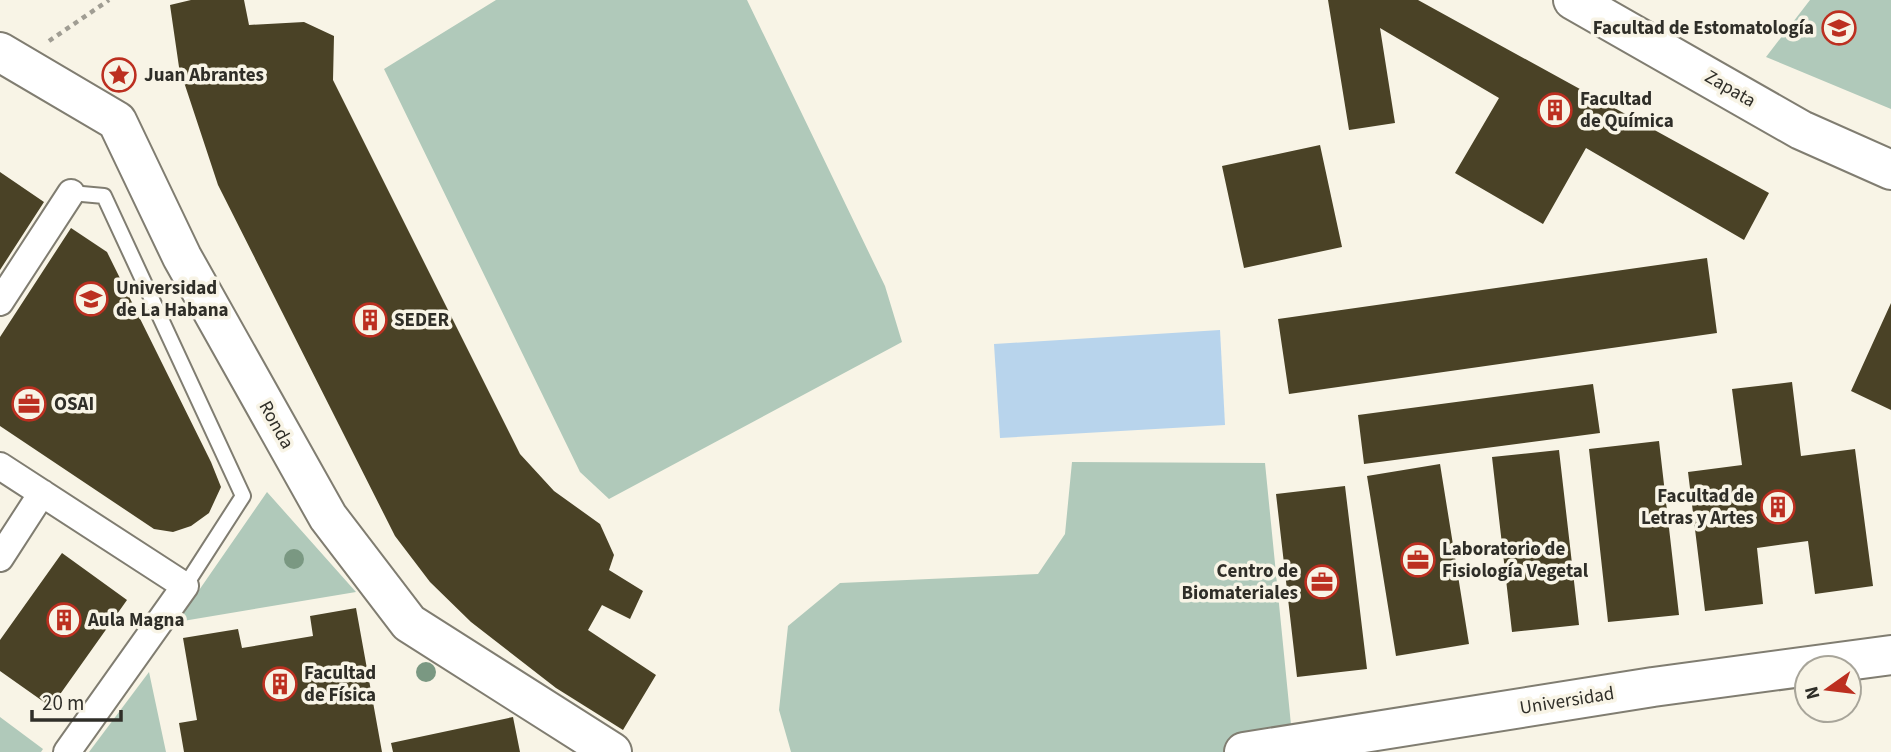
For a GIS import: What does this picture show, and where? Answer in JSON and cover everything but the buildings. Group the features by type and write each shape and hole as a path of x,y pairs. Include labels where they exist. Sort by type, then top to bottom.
{"main road":[{"name":"Zapata","path":"1573,0 1801,130 1891,170"},
{"name":"Ronda","path":"6,52 117,121 182,257 328,517 409,623 612,752"},
{"name":"Universidad","path":"1244,752 1653,687 1891,655"}],"street":[{"path":"0,302 71,193"},
{"path":"0,466 185,586 67,752"},
{"path":"0,558 42,494"}],"lane":[{"path":"71,193 104,196 243,496 185,586"}],"path":[{"path":"6,52 109,0"}],"green space":[{"path":"496,0 747,0 885,286 902,342 609,499 580,472 384,69"},
{"name":"Facultad de Estomatología","path":"1810,0 1891,0 1891,109 1766,57"},
{"path":"1072,462 1265,463 1293,745 1244,752 791,752 779,710 788,626 840,583 1038,574 1065,534"},
{"path":"267,492 356,592 177,622"},
{"path":"149,672 166,752 89,752"},
{"path":"0,717 43,749 41,752 0,752"}],"water":[{"path":"1220,330 1225,425 1000,438 994,344"}],"place":[{"name":"Facultad de Estomatología","path":"1839,28"},
{"name":"Juan Abrantes","path":"119,75"},
{"name":"Facultad de Química","path":"1555,110"},
{"name":"Universidad de La Habana","path":"91,299"},
{"name":"SEDER","path":"370,320"},
{"name":"OSAI","path":"29,404"},
{"name":"Facultad de Letras y Artes","path":"1778,507"},
{"name":"Laboratorio de Fisiología Vegetal","path":"1418,560"},
{"name":"Centro de Biomateriales","path":"1322,582"},
{"name":"Aula Magna","path":"64,620"},
{"name":"Facultad de Física","path":"280,684"}]}
